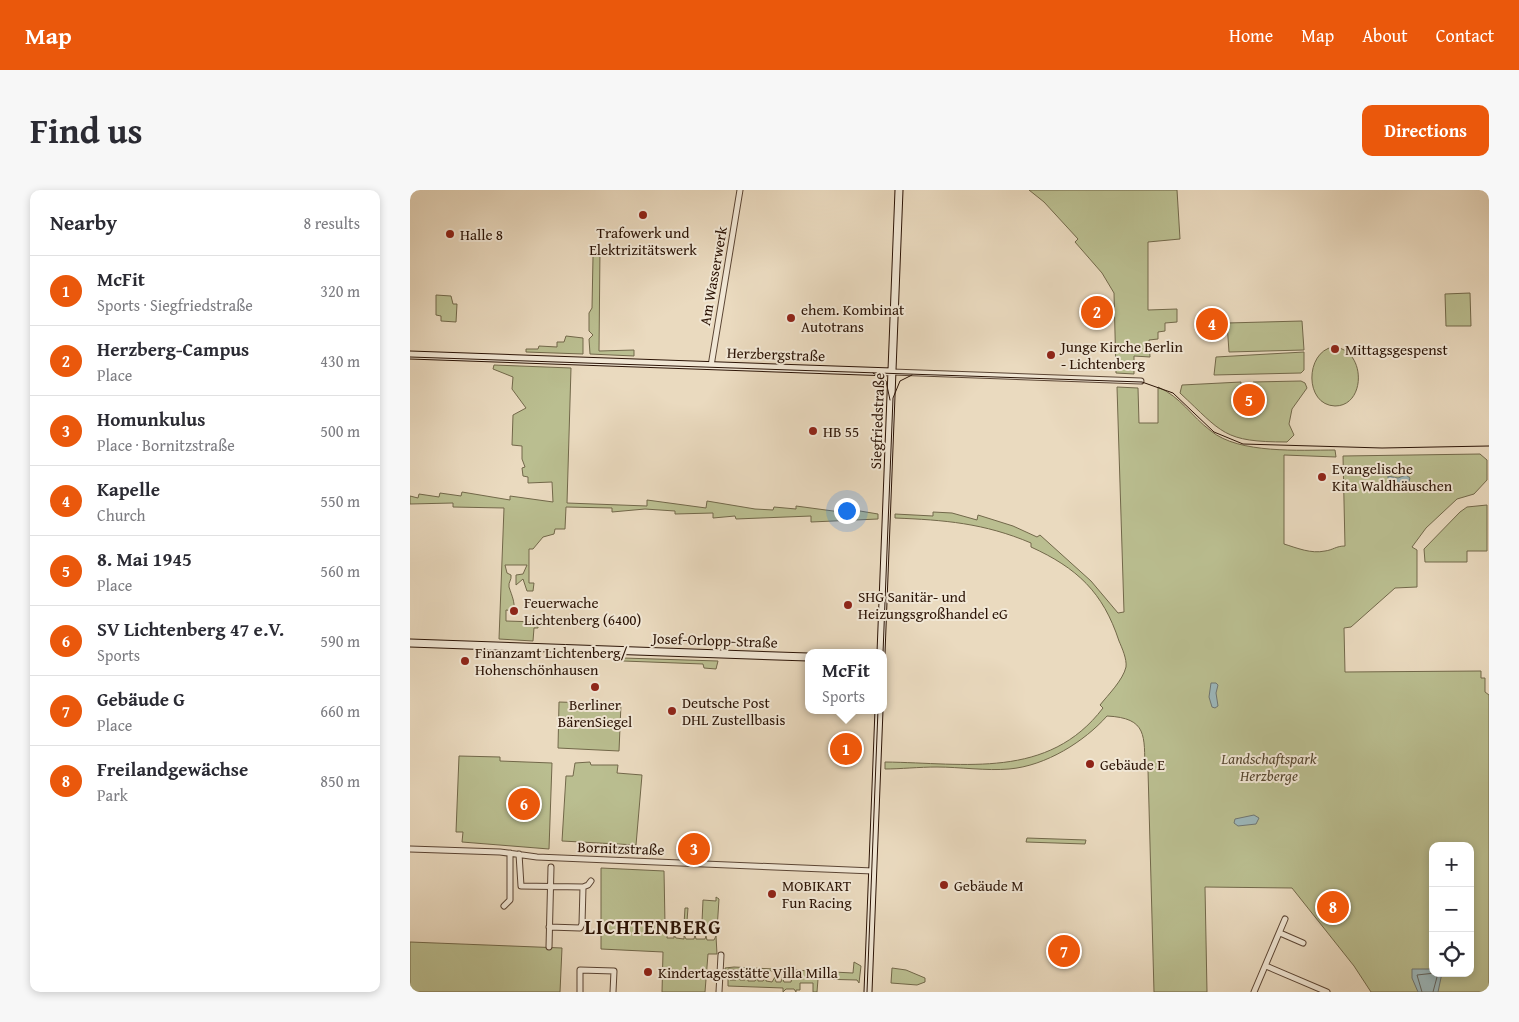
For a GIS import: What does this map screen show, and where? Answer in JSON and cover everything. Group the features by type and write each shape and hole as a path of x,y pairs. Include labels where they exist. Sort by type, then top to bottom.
{"street":[{"name":"Am Wasserwerk","path":"711,366 740,190"},
{"name":"Siegfriedstraße","path":"881,649 899,190"},
{"name":"Herzbergstraße","path":"410,355 1141,381"},
{"name":"Josef-Orlopp-Straße","path":"410,643 805,657"},
{"path":"868,992 879,714"},
{"name":"Bornitzstraße","path":"410,849 510,853 558,858 873,870"},
{"path":"504,906 510,900 510,853"},
{"path":"519,854 521,886 583,887 591,881"},
{"path":"549,947 551,867"},
{"path":"550,927 580,928 582,926 583,887"},
{"path":"1254,992 1285,919"},
{"path":"1280,933 1303,943"},
{"path":"719,992 720,955"},
{"path":"1266,966 1327,992"},
{"path":"580,992 580,970 614,972 613,992"}],"green space":[{"path":"1029,190 1177,190 1180,239 1148,242 1148,310 1177,309 1177,322 1165,323 1165,331 1158,332 1158,339 1149,340 1150,357 1134,356 1134,374 1116,373 1114,293 1102,273 1075,242 1078,239 1044,202"},
{"path":"600,249 599,351 634,350 634,356 590,354 589,339 593,335 589,331 589,313 592,308 593,257"},
{"path":"1470,293 1471,326 1446,326 1445,294"},
{"path":"436,295 451,296 453,304 457,304 456,322 441,321 441,316 436,315"},
{"path":"1302,321 1304,350 1229,352 1227,323"},
{"path":"566,336 583,338 583,354 526,352 526,349 538,349 539,346 557,347 557,342 564,342"},
{"path":"1333,347 1344,350 1352,357 1357,366 1358,377 1357,388 1353,397 1345,404 1335,406 1325,403 1318,397 1313,388 1312,378 1317,358 1324,351"},
{"path":"1304,352 1304,370 1301,373 1214,375 1216,357"},
{"path":"494,365 571,368 567,503 647,506 647,500 706,508 707,501 755,509 773,510 774,507 796,509 796,506 848,513 848,509 878,514 878,519 811,522 811,516 736,519 735,516 713,518 713,513 675,514 675,511 645,509 612,512 612,508 566,507 565,529 555,529 554,534 543,537 533,549 529,549 529,583 534,583 533,591 527,591 523,579 516,585 516,575 523,574 527,565 505,565 507,573 511,575 509,587 514,608 514,611 506,610 506,621 538,622 538,628 534,628 533,641 499,639 504,508 453,507 453,503 410,504 410,496 418,498 419,494 439,497 440,493 461,496 462,492 510,500 510,496 553,502 552,482 528,483 528,477 523,476 522,468 525,467 522,459 522,446 512,445 513,415 526,408 512,389 513,377 493,369"},
{"path":"1301,381 1305,383 1307,388 1292,409 1289,424 1294,435 1287,442 1266,442 1236,437 1216,426 1180,393 1182,385 1241,382 1241,408 1253,408 1253,382"},
{"name":"Landschaftspark Herzberge","path":"1117,387 1138,388 1139,423 1158,423 1158,387 1180,401 1211,431 1237,444 1270,449 1335,450 1336,457 1284,455 1284,544 1309,551 1320,552 1345,546 1343,456 1480,454 1487,460 1487,480 1474,494 1457,499 1426,528 1412,547 1417,550 1417,587 1395,588 1351,627 1344,628 1345,672 1481,671 1481,678 1485,678 1485,692 1489,695 1489,992 1371,992 1354,966 1292,888 1205,887 1207,992 1154,992 1148,770 1145,770 1141,731 1130,720 1107,716 1088,734 1064,751 1023,767 1009,769 937,767 885,769 885,762 975,764 1004,762 1031,757 1057,747 1081,731 1103,708 1100,705 1119,682 1126,667 1124,654 1113,624 1096,595 1075,573 1031,547 1031,543 1014,536 980,527 930,520 895,518 895,514 933,516 933,512 952,513 977,520 978,515 1013,526 1037,537 1040,535 1091,581 1118,613 1124,612"},
{"path":"1487,505 1487,551 1467,551 1467,562 1425,562 1424,549 1460,512 1467,507"},
{"path":"623,658 718,661 716,669 704,668 703,664 623,661"},
{"path":"559,702 621,704 619,751 558,748"},
{"path":"459,756 500,757 500,761 552,763 549,849 462,842 463,832 456,832"},
{"path":"590,762 591,765 618,765 617,773 642,775 636,845 562,841 566,776 573,776 575,763"},
{"path":"1027,838 1086,840 1085,844 1026,842"},
{"path":"601,868 664,871 665,924 668,925 667,938 674,938 674,935 676,938 684,939 684,935 686,939 694,939 695,935 696,939 705,939 706,936 707,940 714,940 716,936 717,954 708,954 705,992 662,992 663,952 601,949"},
{"path":"716,897 719,899 717,930 714,930 714,925 684,924 685,908 688,908 687,921 702,922 703,900 716,901"},
{"path":"410,942 562,948 560,992 410,992"},
{"path":"854,962 861,966 859,983 857,980 818,979 817,992 813,992 813,983 800,983 800,990 796,990 796,992 794,989 786,989 783,992 783,988 728,986 728,976 730,980 736,980 739,976 740,980 745,980 748,976 748,981 755,981 758,976 758,981 763,981 766,977 766,981 772,982 775,977 776,982 781,982 782,977 784,982 791,982 792,977 801,976 798,972 728,969 730,972 725,972 725,968 734,967 853,973"},
{"path":"892,968 906,970 925,978 925,982 917,985 891,983"}],"water":[{"path":"1406,475 1410,478 1408,485 1396,484 1388,489 1388,476 1398,478"},
{"path":"1211,683 1218,685 1216,693 1218,706 1215,708 1212,707 1209,697"},
{"path":"1254,815 1259,818 1256,824 1238,826 1234,823 1235,819"},
{"path":"1412,969 1429,969 1429,977 1441,977 1438,992 1418,992 1412,978"}],"tram line":[{"path":"410,357 1142,382 1173,393 1214,432 1243,444 1382,448 1489,446"},
{"path":"873,373 886,381 890,400"},
{"path":"883,649 893,398 900,381 912,375"},
{"path":"867,992 878,714"}],"place":[{"name":"Trafowerk und Elektrizitätswerk","path":"643,215"},
{"name":"Halle 8","path":"450,234"},
{"name":"Herzberg-Campus","path":"1097,312"},
{"name":"ehem. Kombinat Autotrans","path":"791,318"},
{"name":"Kapelle","path":"1212,324"},
{"name":"Mittagsgespenst","path":"1335,349"},
{"name":"Junge Kirche Berlin - Lichtenberg","path":"1051,355"},
{"name":"8. Mai 1945","path":"1249,400"},
{"name":"HB 55","path":"813,431"},
{"name":"Evangelische Kita Waldhäuschen","path":"1322,477"},
{"name":"SHG Sanitär- und Heizungsgroßhandel eG","path":"848,605"},
{"name":"Feuerwache Lichtenberg (6400)","path":"514,611"},
{"name":"Finanzamt Lichtenberg/ Hohenschönhausen","path":"465,661"},
{"name":"Berliner BärenSiegel","path":"595,687"},
{"name":"Deutsche Post DHL Zustellbasis","path":"672,711"},
{"name":"McFit","path":"846,749"},
{"name":"Gebäude E","path":"1090,764"},
{"name":"SV Lichtenberg 47 e.V.","path":"524,804"},
{"name":"Homunkulus","path":"694,849"},
{"name":"Gebäude M","path":"944,885"},
{"name":"MOBIKART Fun Racing","path":"772,894"},
{"name":"Freilandgewächse","path":"1333,907"},
{"name":"Gebäude G","path":"1064,951"},
{"name":"Kindertagesstätte Villa Milla","path":"648,972"}],"district":[{"name":"LICHTENBERG","path":"653,926"}]}
